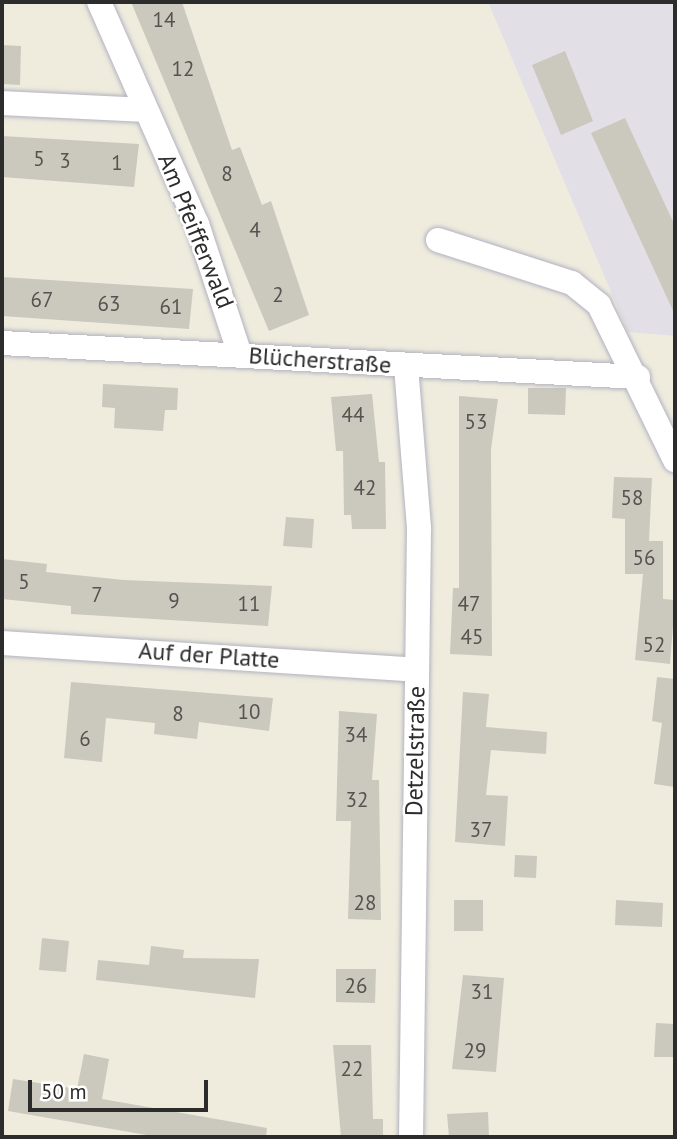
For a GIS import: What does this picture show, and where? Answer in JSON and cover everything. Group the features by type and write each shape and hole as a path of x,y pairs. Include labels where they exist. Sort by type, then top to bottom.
{"street":[{"name":"Am Pfeifferwald","path":"99,2 198,224 240,355"},
{"path":"2,103 145,110"},
{"path":"438,240 572,283 599,305 638,377 675,460"},
{"name":"Blücherstraße","path":"2,343 638,377"},
{"name":"Detzelstraße","path":"406,366 419,529 411,1137"},
{"name":"Auf der Platte","path":"2,643 416,670"}],"shaded area":[{"path":"488,2 675,2 675,336 628,332"}],"building":[{"path":"131,2 182,2 232,150 240,147 262,205 271,201 309,315 269,331"},
{"path":"2,45 21,46 20,85 2,84"},
{"path":"565,51 593,121 561,135 532,65"},
{"path":"625,118 675,226 675,315 591,133"},
{"path":"2,136 139,144 134,187 2,177"},
{"path":"2,277 193,289 189,329 2,316"},
{"path":"103,384 178,388 177,410 165,410 163,431 114,428 115,408 102,407"},
{"path":"528,388 566,388 565,415 528,414"},
{"path":"372,394 379,462 385,462 386,529 352,529 351,515 344,515 343,451 336,451 331,397"},
{"path":"459,396 498,399 491,449 492,656 450,654 453,588 459,588"},
{"path":"614,477 652,478 649,541 663,541 663,599 675,600 670,664 635,660 643,574 625,574 625,519 612,518"},
{"path":"286,517 314,519 312,548 283,546"},
{"path":"2,559 47,564 46,572 124,580 272,586 268,626 71,614 71,606 2,599"},
{"path":"657,677 675,679 675,787 654,784 662,723 652,721"},
{"path":"71,682 273,698 269,731 199,722 197,739 154,734 155,723 106,718 102,762 64,758"},
{"path":"463,692 489,694 486,727 547,732 546,754 491,750 486,795 508,796 505,846 455,842"},
{"path":"339,711 377,714 372,780 379,780 381,920 348,919 351,821 336,821"},
{"path":"515,855 537,856 536,878 514,877"},
{"path":"454,900 483,900 483,931 454,931"},
{"path":"616,900 663,903 662,927 615,925"},
{"path":"42,938 69,941 66,972 39,970"},
{"path":"151,946 184,950 183,958 259,959 255,998 96,980 98,960 149,965"},
{"path":"336,969 376,969 375,1003 336,1002"},
{"path":"463,975 504,978 496,1072 452,1069"},
{"path":"656,1023 675,1024 675,1057 654,1057"},
{"path":"333,1045 371,1045 373,1119 383,1119 383,1137 341,1137"},
{"path":"84,1054 109,1059 102,1099 267,1128 266,1137 158,1137 8,1111 13,1079 77,1089"},
{"path":"488,1112 489,1137 449,1137 447,1114"}]}
